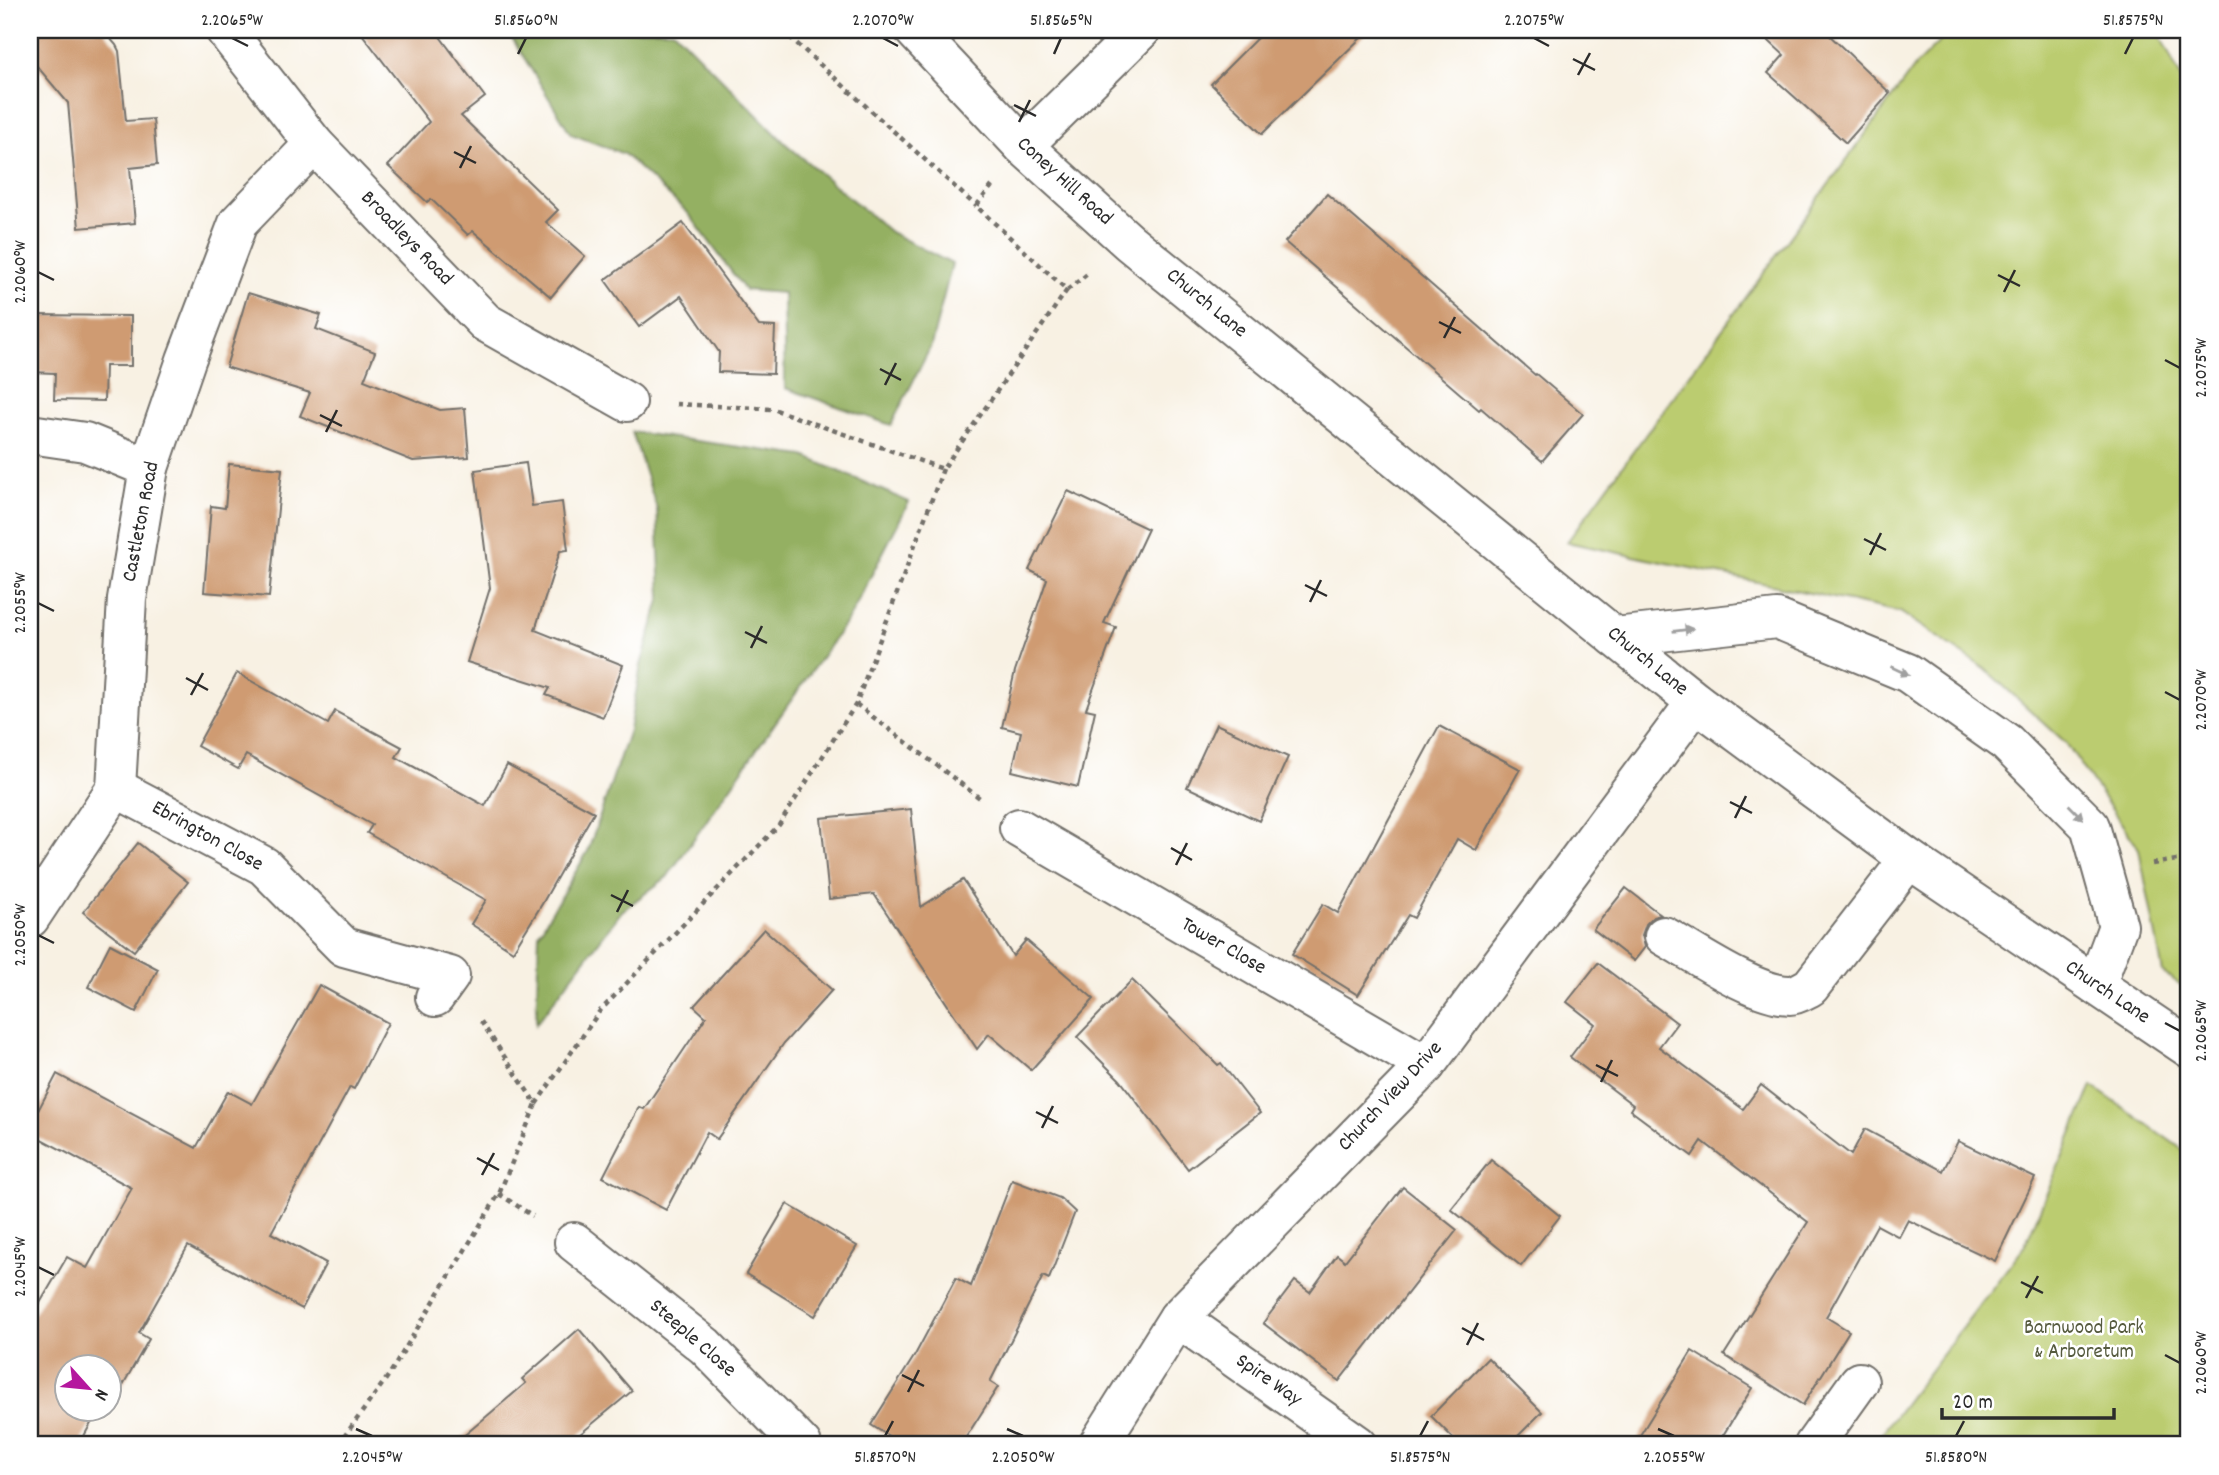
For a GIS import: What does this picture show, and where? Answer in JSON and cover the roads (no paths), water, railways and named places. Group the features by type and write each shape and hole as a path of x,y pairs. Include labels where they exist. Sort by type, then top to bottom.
{"street":[{"name":"Broadleys Road","path":"225,30 314,144 485,322 627,402"},
{"name":"Coney Hill Road","path":"914,30 1023,146 1129,242"},
{"path":"1023,146 1141,30"},
{"name":"Castleton Road","path":"116,788 127,599 149,468 238,223 314,144"},
{"name":"Church Lane","path":"1129,242 1696,702 1909,859 2189,1048"},
{"path":"30,434 85,442 149,468"},
{"path":"1615,637 1777,619 1908,673 2007,743 2090,826 2118,926 2096,985"},
{"name":"Church View Drive","path":"1098,1445 1178,1318 1426,1065 1696,702"},
{"path":"30,918 116,788"},
{"name":"Ebrington Close","path":"116,788 264,866 344,947 442,986"},
{"name":"Tower Close","path":"1019,828 1426,1065"},
{"path":"1664,936 1740,979 1773,993 1794,996 1810,987 1909,859"},
{"name":"Steeple Close","path":"574,1242 705,1346 802,1445"},
{"name":"Spire Way","path":"1178,1318 1358,1445"},
{"path":"1814,1445 1859,1382"}],"park label":[{"name":"Barnwood Park & Arboretum","path":"2084,1341"}]}
